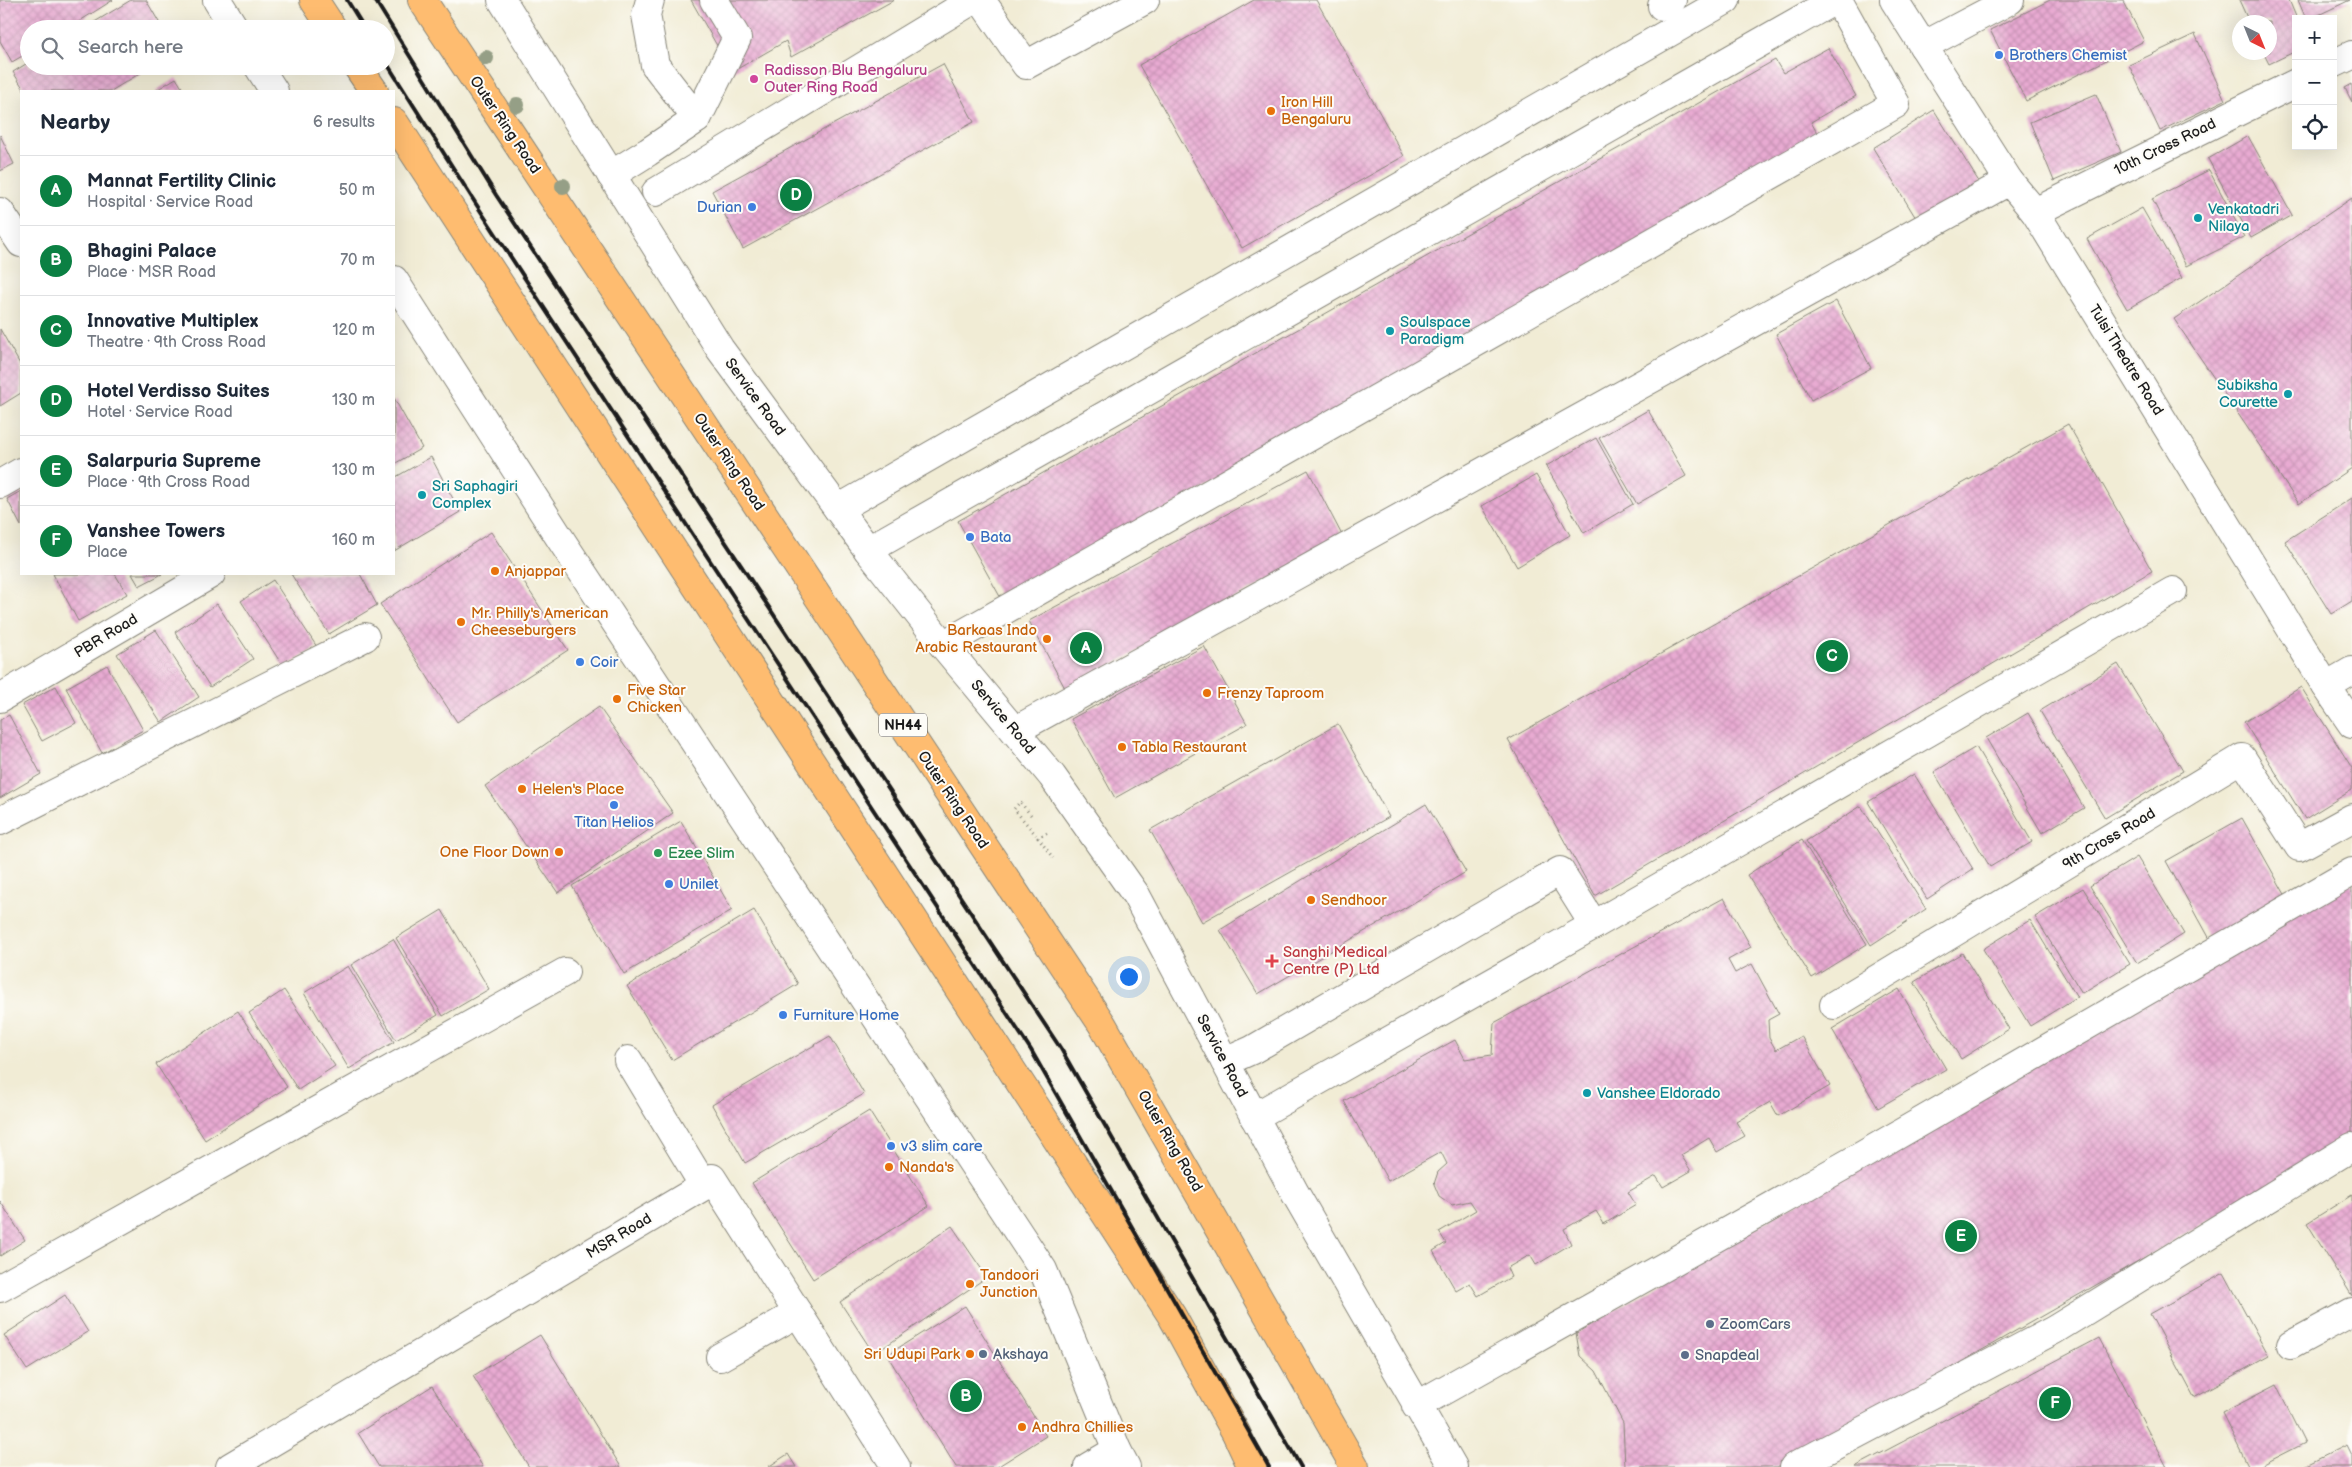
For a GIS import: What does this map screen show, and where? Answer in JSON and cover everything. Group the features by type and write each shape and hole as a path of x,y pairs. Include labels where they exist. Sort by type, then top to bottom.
{"highway":[{"path":"314,0 327,20"},
{"name":"Outer Ring Road","path":"422,0 1102,1024 1355,1467"},
{"path":"363,75 373,90"},
{"path":"395,124 1172,1316 1236,1433 1252,1467"}],"street":[{"path":"217,0 229,20"},
{"name":"Service Road","path":"502,0 720,349 868,550 943,645 1016,730 1052,776 1136,896 1254,1117 1416,1406 1453,1467"},
{"path":"650,0 646,15 655,65 697,119"},
{"path":"611,174 697,119 737,38 714,0"},
{"path":"656,192 973,0"},
{"path":"980,0 1026,65 1145,0"},
{"path":"838,509 1726,0"},
{"path":"868,550 1836,0 1896,104 943,645"},
{"name":"Tulsi Theatre Road","path":"1894,0 2008,181 2035,212 2326,686 2352,724"},
{"path":"1923,46 2010,0"},
{"path":"2337,62 2352,55"},
{"path":"264,75 273,90"},
{"name":"10th Cross Road","path":"2035,212 2292,85"},
{"path":"1016,730 2008,181"},
{"path":"0,212 20,242"},
{"path":"395,282 563,543 1043,1270 1122,1459 1088,1467"},
{"path":"0,484 20,473"},
{"name":"PBR Road","path":"0,698 210,575"},
{"path":"1254,1117 2173,591"},
{"path":"0,821 365,637"},
{"path":"2326,686 2352,671"},
{"name":"9th Cross Road","path":"1834,1005 2242,758 2299,847 2352,818"},
{"path":"1224,1062 1252,1050 1560,871 1594,924"},
{"path":"1416,1406 1871,1150 2352,872"},
{"path":"0,1288 564,972"},
{"path":"628,1060 704,1186 712,1178 896,1467"},
{"path":"1794,1467 2054,1330 2352,1147"},
{"name":"MSR Road","path":"230,1467 704,1186"},
{"path":"2291,1345 2352,1312"},
{"path":"720,1357 798,1313"}],"path":[{"path":"1036,821 1020,802 1014,809 1036,835"},
{"path":"1041,827 1046,833 1038,838 1053,858"}],"building":[{"path":"0,0 113,0 81,20 20,20 20,57 12,62 0,41"},
{"path":"131,0 146,0 158,20 98,20"},
{"path":"691,0 894,0 791,57 786,41 732,72"},
{"name":"Iron Hill Bengaluru","path":"1254,0 1316,0 1404,156 1242,248 1139,65"},
{"path":"2050,0 2123,0 2144,41 2026,101 1990,30"},
{"path":"2239,0 2289,0 2295,15 2292,15 2292,53 2269,64 2267,60 2277,60 2277,15 2246,15"},
{"path":"2298,0 2350,0 2318,15 2304,15"},
{"path":"2195,34 2225,100 2160,131 2129,65"},
{"name":"Soulspace Paradigm","path":"1828,48 1856,96 1811,122 1821,140 1003,602 958,521 1775,60 1783,73"},
{"path":"943,64 974,122 743,249 712,191"},
{"path":"20,68 20,75 137,75 113,90 24,90 13,72"},
{"path":"176,78 183,90 157,90"},
{"path":"2352,84 2352,102 2345,88"},
{"path":"2096,94 2121,152 2054,181 2030,122"},
{"path":"1934,110 1981,185 1919,223 1873,148"},
{"path":"0,135 14,164 0,171"},
{"path":"2248,136 2292,215 2251,238 2208,159"},
{"name":"Venkatadri Nilaya","path":"2209,170 2244,237 2186,266 2152,199"},
{"name":"Subiksha Courette","path":"2352,198 2352,468 2299,504 2174,319"},
{"path":"2142,208 2182,278 2127,309 2087,239"},
{"path":"1836,301 1871,368 1811,400 1776,334"},
{"path":"0,329 20,364 20,394 0,406"},
{"path":"395,400 422,448 395,463"},
{"path":"1648,410 1686,476 1637,504 1599,438"},
{"path":"2068,424 2152,571 1595,896 1508,740"},
{"path":"1596,438 1633,504 1584,533 1546,466"},
{"name":"Sri Saphagiri Complex","path":"431,457 460,512 395,550 395,477"},
{"path":"1308,470 1344,539 1066,690 1029,621"},
{"path":"1536,475 1570,535 1517,567 1482,506"},
{"path":"20,492 20,524 7,499"},
{"path":"2352,498 2352,601 2331,614 2285,541"},
{"path":"491,532 568,650 457,722 380,604"},
{"path":"54,575 116,575 127,594 78,621"},
{"path":"133,575 160,575 139,586"},
{"path":"292,575 361,575 377,605 329,634"},
{"path":"273,580 317,647 284,668 241,601"},
{"path":"217,604 253,659 210,687 175,632"},
{"path":"156,630 199,697 161,722 117,654"},
{"path":"1204,646 1247,724 1115,798 1071,719"},
{"path":"2118,664 2183,771 2105,818 2040,711"},
{"path":"107,665 143,730 102,753 66,688"},
{"path":"56,686 76,723 42,741 22,705"},
{"path":"2301,687 2352,768 2352,790 2305,819 2244,722"},
{"path":"599,707 673,813 558,893 485,786"},
{"path":"2028,713 2084,808 2042,833 1986,738"},
{"path":"9,715 41,774 0,798 0,720"},
{"path":"1338,724 1389,817 1202,922 1150,830"},
{"path":"1976,747 2032,842 1990,867 1934,772"},
{"path":"1914,774 1973,869 1927,899 1868,802"},
{"path":"1426,804 1466,872 1258,994 1220,930"},
{"path":"1861,806 1926,909 1871,945 1806,841"},
{"path":"2242,818 2287,898 2210,941 2166,861"},
{"path":"681,821 732,910 624,974 572,886"},
{"path":"1802,840 1867,944 1812,978 1747,875"},
{"path":"2137,857 2184,934 2137,963 2090,886"},
{"path":"2347,879 2352,887 2352,1139 1777,1467 1625,1467 1623,1423 1596,1371 1580,1356 1576,1333"},
{"path":"2083,888 2130,964 2082,993 2035,917"},
{"name":"Vanshee Eldorado","path":"1724,898 1751,947 1728,960 1735,973 1752,964 1779,1014 1768,1020 1769,1038 1776,1050 1801,1036 1830,1086 1778,1116 1770,1102 1736,1122 1745,1136 1717,1152 1709,1138 1681,1155 1691,1171 1663,1187 1656,1176 1628,1192 1636,1205 1604,1224 1596,1211 1564,1229 1571,1244 1536,1265 1530,1255 1507,1268 1511,1277 1478,1296 1470,1283 1456,1291 1433,1251 1446,1243 1439,1232 1476,1210 1470,1201 1452,1205 1439,1196 1434,1184 1438,1172 1447,1164 1441,1152 1388,1181 1344,1101 1455,1040 1465,1059 1492,1055 1494,1023"},
{"path":"442,910 489,989 443,1016 396,938"},
{"path":"754,910 798,984 672,1060 627,986"},
{"path":"2030,920 2077,997 2030,1026 1983,949"},
{"path":"393,939 438,1015 396,1040 351,965"},
{"path":"1962,953 2009,1029 1961,1059 1914,982"},
{"path":"348,966 394,1042 349,1069 304,993"},
{"path":"1899,989 1946,1069 1878,1108 1832,1029"},
{"path":"284,990 335,1066 298,1090 249,1013"},
{"path":"238,1011 287,1087 205,1140 156,1064"},
{"path":"830,1036 864,1094 745,1163 712,1105"},
{"path":"869,1111 929,1206 813,1279 752,1183"},
{"path":"2352,1195 2352,1296 2307,1223"},
{"path":"0,1201 25,1240 0,1256"},
{"path":"952,1226 987,1277 874,1354 840,1302"},
{"path":"2224,1273 2269,1356 2194,1397 2150,1314"},
{"path":"65,1295 88,1332 27,1370 4,1335"},
{"path":"965,1306 1046,1436 997,1467 956,1467 887,1355"},
{"path":"540,1335 621,1467 529,1467 473,1376"},
{"path":"2099,1338 2167,1467 1855,1467"},
{"path":"2276,1385 2305,1443 2258,1467 2249,1467 2222,1413"},
{"path":"432,1386 483,1467 379,1467 358,1433"},
{"path":"2347,1445 2352,1455 2352,1467 2302,1467"},
{"path":"788,1454 796,1467 768,1467"}],"railway":[{"path":"347,0 359,20"},
{"path":"375,0 387,20"},
{"path":"395,32 496,195 1061,1049 1301,1467"},
{"path":"394,75 476,204 1031,1050 1269,1467"}],"place":[{"name":"Brothers Chemist","path":"1999,55"},
{"name":"Radisson Blu Bengaluru Outer Ring Road","path":"754,79"},
{"name":"Iron Hill Bengaluru","path":"1271,111"},
{"name":"Hotel Verdisso Suites","path":"796,195"},
{"name":"Durian","path":"752,207"},
{"name":"Venkatadri Nilaya","path":"2198,218"},
{"name":"Soulspace Paradigm","path":"1390,331"},
{"name":"Subiksha Courette","path":"2288,394"},
{"name":"Sri Saphagiri Complex","path":"422,495"},
{"name":"Bata","path":"970,537"},
{"name":"Anjappar","path":"495,571"},
{"name":"Mr. Philly's American Cheeseburgers","path":"461,622"},
{"name":"Barkaas Indo Arabic Restaurant","path":"1047,639"},
{"name":"Mannat Fertility Clinic","path":"1086,648"},
{"name":"Innovative Multiplex","path":"1832,656"},
{"name":"Coir","path":"580,662"},
{"name":"Frenzy Taproom","path":"1207,693"},
{"name":"Five Star Chicken","path":"617,699"},
{"name":"Tabla Restaurant","path":"1122,747"},
{"name":"Helen's Place","path":"522,789"},
{"name":"Titan Helios","path":"614,805"},
{"name":"One Floor Down","path":"559,852"},
{"name":"Ezee Slim","path":"658,853"},
{"name":"Unilet","path":"669,884"},
{"name":"Sendhoor","path":"1311,900"},
{"name":"Sanghi Medical Centre (P) Ltd","path":"1272,961"},
{"name":"Furniture Home","path":"783,1015"},
{"name":"Vanshee Eldorado","path":"1587,1093"},
{"name":"v3 slim care","path":"891,1146"},
{"name":"Nanda's","path":"889,1167"},
{"name":"Salarpuria Supreme","path":"1961,1236"},
{"name":"Tandoori Junction","path":"970,1284"},
{"name":"ZoomCars","path":"1710,1324"},
{"name":"Sri Udupi Park","path":"970,1354"},
{"name":"Akshaya","path":"983,1354"},
{"name":"Snapdeal","path":"1685,1355"},
{"name":"Bhagini Palace","path":"966,1396"},
{"name":"Vanshee Towers","path":"2055,1403"},
{"name":"Andhra Chillies","path":"1022,1427"}]}
